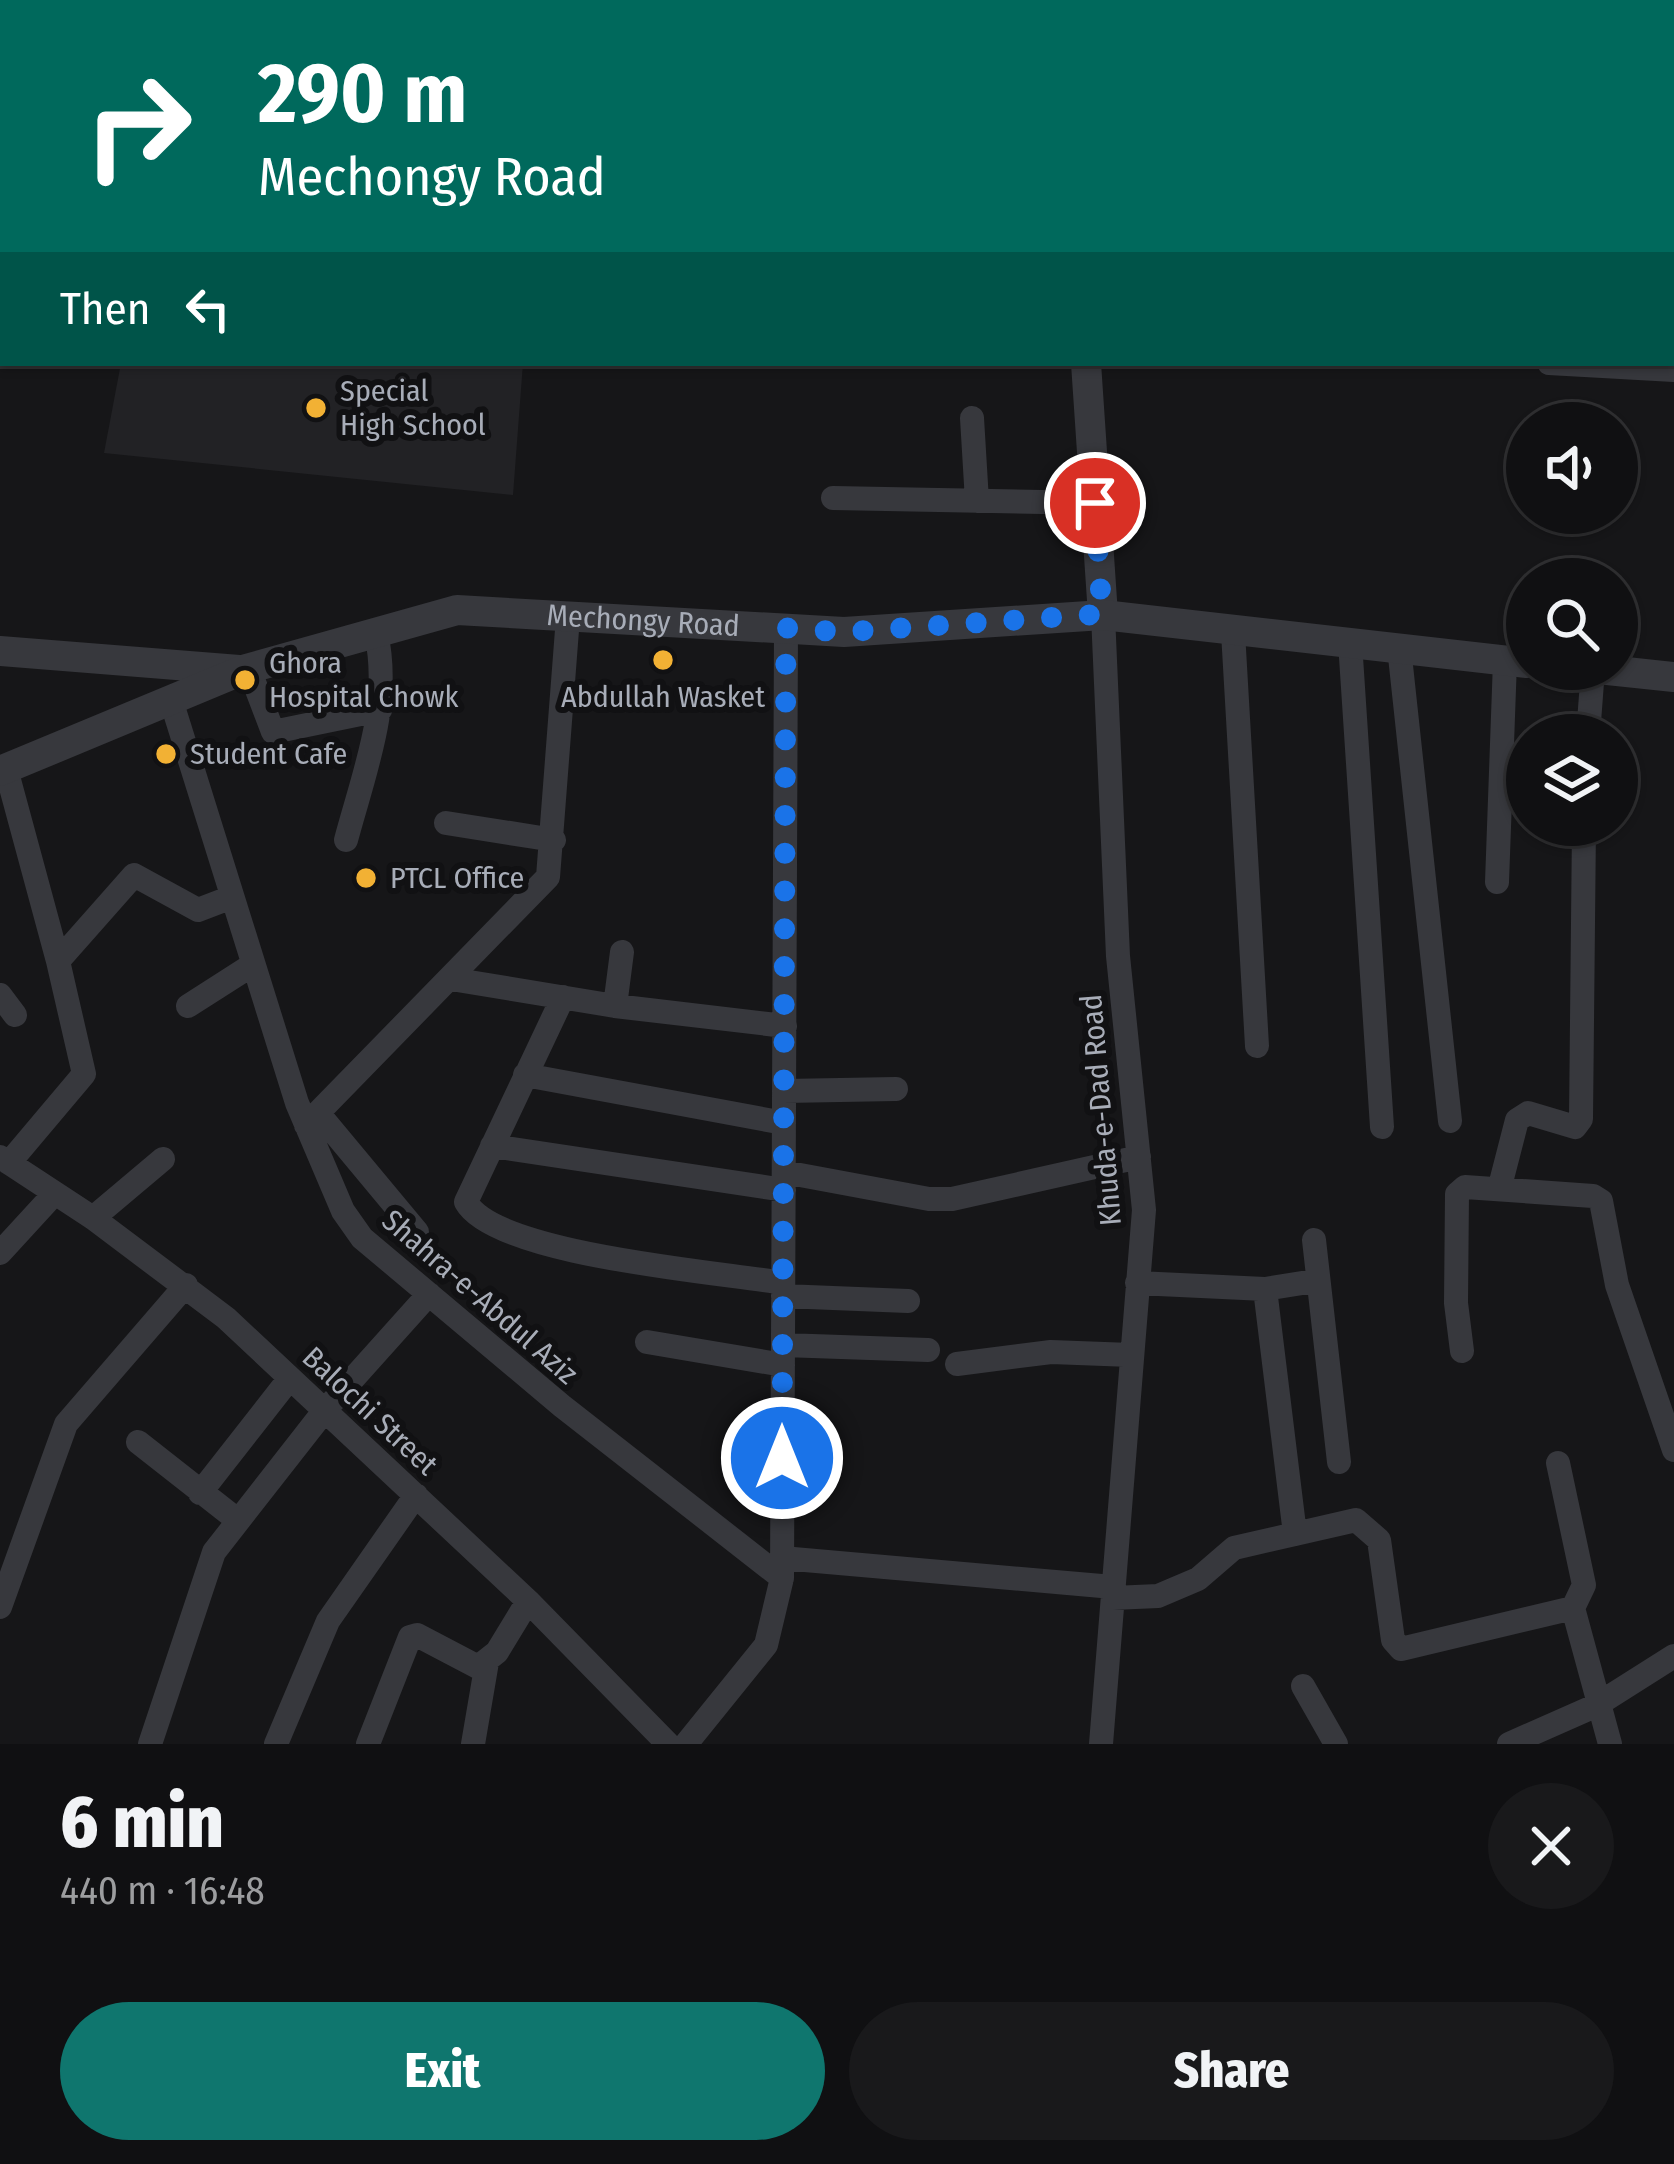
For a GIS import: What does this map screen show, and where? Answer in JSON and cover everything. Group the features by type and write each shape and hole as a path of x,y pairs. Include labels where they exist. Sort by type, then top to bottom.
{"street":[{"path":"1086,366 1102,614"},
{"path":"1606,366 1674,370"},
{"path":"972,418 977,501"},
{"path":"833,498 1095,503"},
{"name":"Mechongy Road","path":"3,770 246,670 457,610 844,632 1102,614 1506,661"},
{"name":"Khuda-e-Dad Road","path":"1101,1744 1144,1210 1118,956 1102,614"},
{"path":"417,1232 312,1119 548,877 568,617"},
{"path":"686,1744 766,1645 782,1568 786,628"},
{"path":"1233,632 1257,1046"},
{"path":"346,840 380,710 384,678 376,633"},
{"path":"1350,642 1382,1127"},
{"path":"1399,647 1450,1121"},
{"path":"0,651 246,670 273,732 380,710"},
{"path":"1638,673 1674,677"},
{"path":"1497,882 1514,690"},
{"name":"Shahra-e-Abdul Aziz","path":"171,700 252,965 343,1211 362,1238 782,1568"},
{"path":"3,770 58,961 84,1074 4,1160"},
{"path":"446,823 554,840"},
{"path":"1500,1186 1517,1120 1528,1113 1575,1127 1581,1119 1584,846"},
{"path":"58,961 134,875 198,910 232,897"},
{"path":"614,1006 622,952"},
{"path":"188,1006 252,965"},
{"path":"451,979 614,1006 784,1026"},
{"path":"563,997 466,1202 479,1220 523,1241 783,1289 908,1300"},
{"path":"525,1075 784,1123"},
{"path":"784,1091 896,1089"},
{"path":"492,1147 929,1199 1139,1157"},
{"name":"Balochi Street","path":"4,1160 185,1285 528,1600 668,1744"},
{"path":"93,1218 163,1160"},
{"path":"1462,1351 1456,1303 1457,1194 1465,1187 1500,1186 1601,1201 1617,1285 1674,1450"},
{"path":"0,1253 56,1193"},
{"path":"1314,1240 1339,1462"},
{"path":"1137,1282 1265,1289 1315,1281"},
{"path":"0,1607 66,1424 185,1285"},
{"path":"1265,1289 1294,1534"},
{"path":"150,1744 214,1552 325,1410 429,1294"},
{"path":"647,1342 783,1355 928,1350"},
{"path":"957,1364 1051,1352 1131,1355"},
{"path":"200,1493 290,1378"},
{"path":"137,1442 236,1519"},
{"path":"1558,1463 1584,1586 1573,1608 1595,1706 1610,1744"},
{"path":"275,1744 328,1622 416,1495"},
{"path":"782,1568 1158,1596 1198,1579 1234,1548 1356,1520 1379,1540 1393,1640 1402,1648 1573,1608"},
{"path":"473,1744 488,1662 528,1600"},
{"path":"368,1744 410,1637 417,1635 478,1667 488,1662"},
{"path":"1509,1744 1595,1706 1674,1656"},
{"path":"1303,1686 1336,1744"}],"shaded area":[{"name":"Special High School","path":"120,366 523,366 513,495 104,453"}],"place":[{"name":"Special High School","path":"316,408"},
{"name":"Abdullah Wasket","path":"663,660"},
{"name":"Ghora Hospital Chowk","path":"245,680"},
{"name":"Student Cafe","path":"166,754"},
{"name":"PTCL Office","path":"366,878"}],"route":[{"path":"782,1458 786,628 844,632 1102,614 1095,503"}]}
